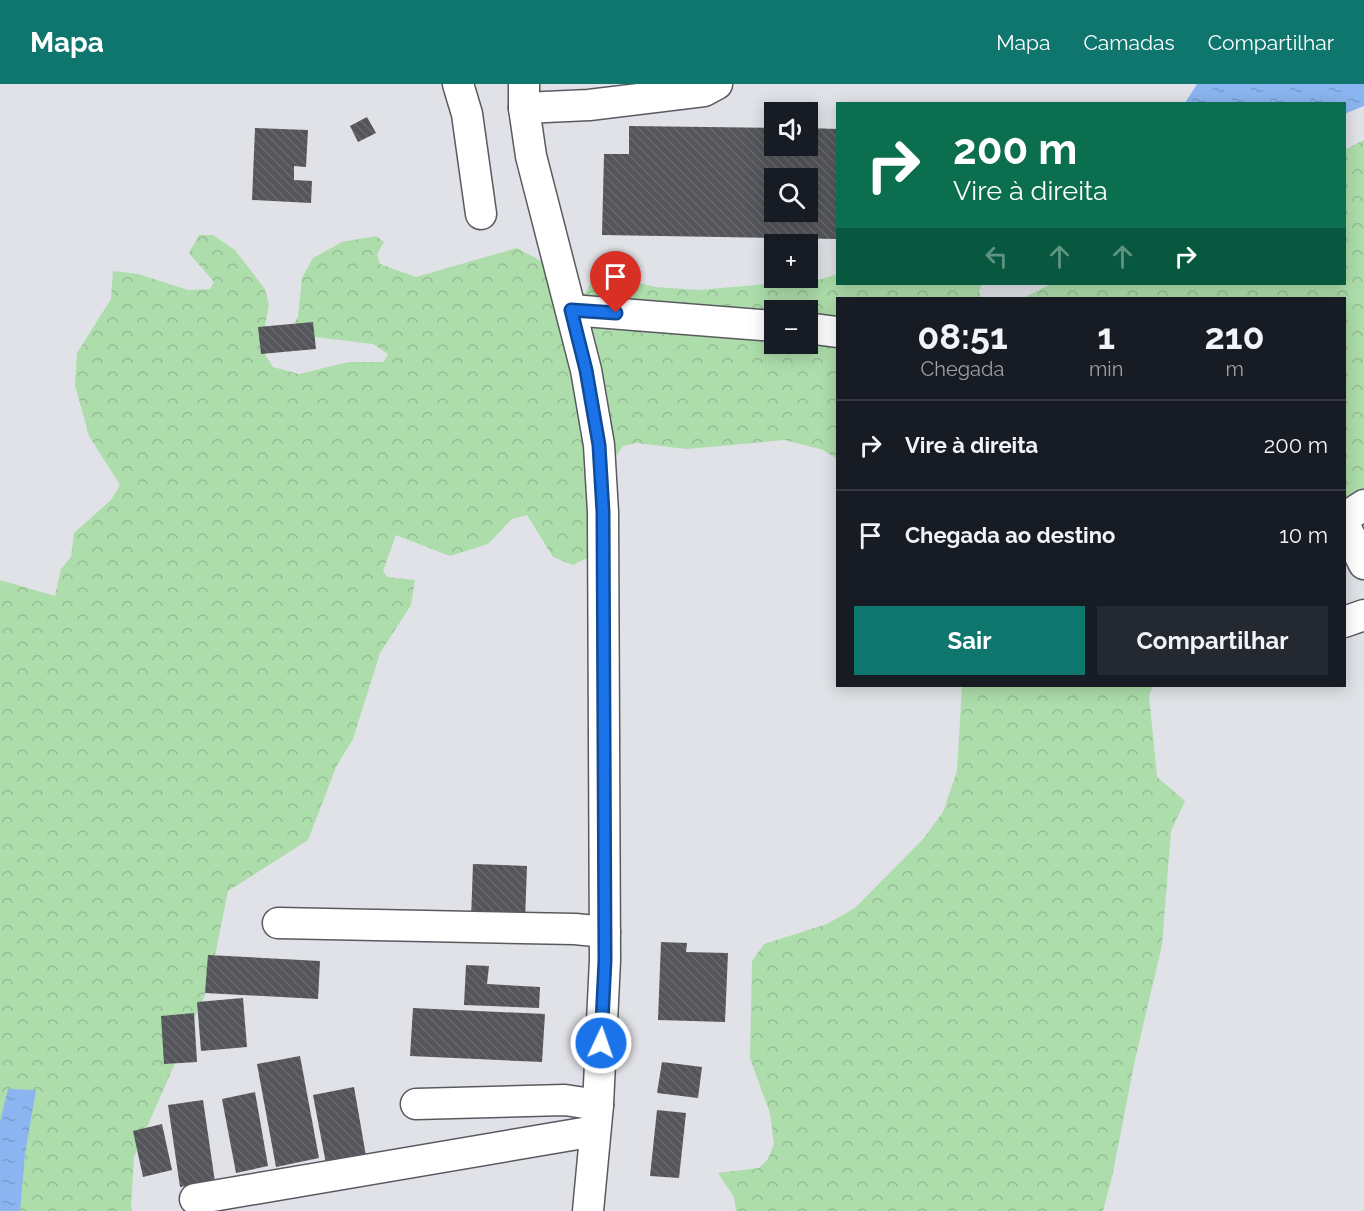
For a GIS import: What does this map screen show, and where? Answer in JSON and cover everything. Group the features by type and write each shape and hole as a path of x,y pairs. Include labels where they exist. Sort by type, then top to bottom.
{"street":[{"path":"458,84 467,114 481,214"},
{"path":"588,1211 596,1118 605,932 603,512 599,445 586,370 531,156 524,96 704,91 717,84"},
{"path":"571,310 764,325"},
{"path":"818,329 836,332"},
{"path":"1346,517 1364,505"},
{"path":"1346,528 1364,564"},
{"path":"1346,621 1364,615"},
{"path":"278,922 575,929 605,932"},
{"path":"416,1104 566,1100 596,1118"},
{"path":"195,1199 596,1118"}],"green space":[{"path":"1364,140 1364,509 1346,532 1346,297 1025,297 1049,285 1346,285 1346,149"},
{"path":"199,235 213,235 235,250 265,289 269,305 261,348 273,367 299,374 349,362 384,362 388,354 373,344 290,334 298,316 302,278 313,258 342,242 376,236 384,242 377,254 380,264 416,277 517,248 543,262 572,294 585,293 592,281 590,271 655,287 699,290 764,284 764,288 818,288 818,279 836,274 836,285 982,285 979,292 982,297 836,297 836,458 823,450 785,440 687,449 636,443 623,446 614,459 589,557 573,565 553,557 527,515 512,519 488,544 450,556 396,535 383,571 387,577 415,580 411,605 380,653 353,739 337,765 308,840 228,891 209,985 134,1157 132,1211 0,1211 0,580 55,596 61,569 71,557 74,533 111,500 120,485 89,436 75,385 77,353 111,299 113,271 138,274 188,290 210,289 214,282 189,253"},
{"path":"962,687 1153,687 1149,695 1157,777 1185,801 1171,831 1162,945 1103,1211 736,1211 734,1197 718,1173 759,1168 768,1159 774,1144 770,1113 750,1058 752,961 764,944 827,924 855,908 924,838 943,812 957,771"}],"water":[{"path":"1197,84 1364,84 1364,106 1346,113 1346,102 1186,102"},
{"path":"8,1089 36,1090 25,1154 20,1211 0,1211 0,1122"}],"building":[{"path":"367,117 376,133 358,142 350,126"},
{"path":"629,126 764,128 764,156 818,156 818,128 836,129 836,239 818,239 818,234 764,234 764,238 602,235 604,154 629,154"},
{"path":"255,128 308,130 306,167 294,166 294,180 312,181 311,203 252,200"},
{"path":"313,322 316,349 261,354 258,327"},
{"path":"473,864 527,866 525,921 471,919"},
{"path":"661,942 687,943 686,952 728,953 725,1022 658,1020"},
{"path":"208,955 320,961 318,999 205,993"},
{"path":"466,965 489,966 487,984 540,987 539,1008 464,1005"},
{"path":"243,998 247,1047 201,1051 197,1002"},
{"path":"413,1008 545,1014 542,1062 410,1056"},
{"path":"194,1013 197,1062 164,1064 161,1016"},
{"path":"300,1056 319,1158 276,1167 257,1064"},
{"path":"662,1062 702,1067 698,1098 657,1093"},
{"path":"354,1087 366,1156 326,1164 313,1095"},
{"path":"255,1092 268,1166 236,1173 222,1099"},
{"path":"203,1100 215,1182 180,1187 168,1105"},
{"path":"657,1110 686,1113 679,1178 650,1176"},
{"path":"162,1124 172,1170 143,1177 133,1131"}],"route":[{"path":"601,1043 605,960 603,512 599,445 586,370 571,310 616,313"}]}
